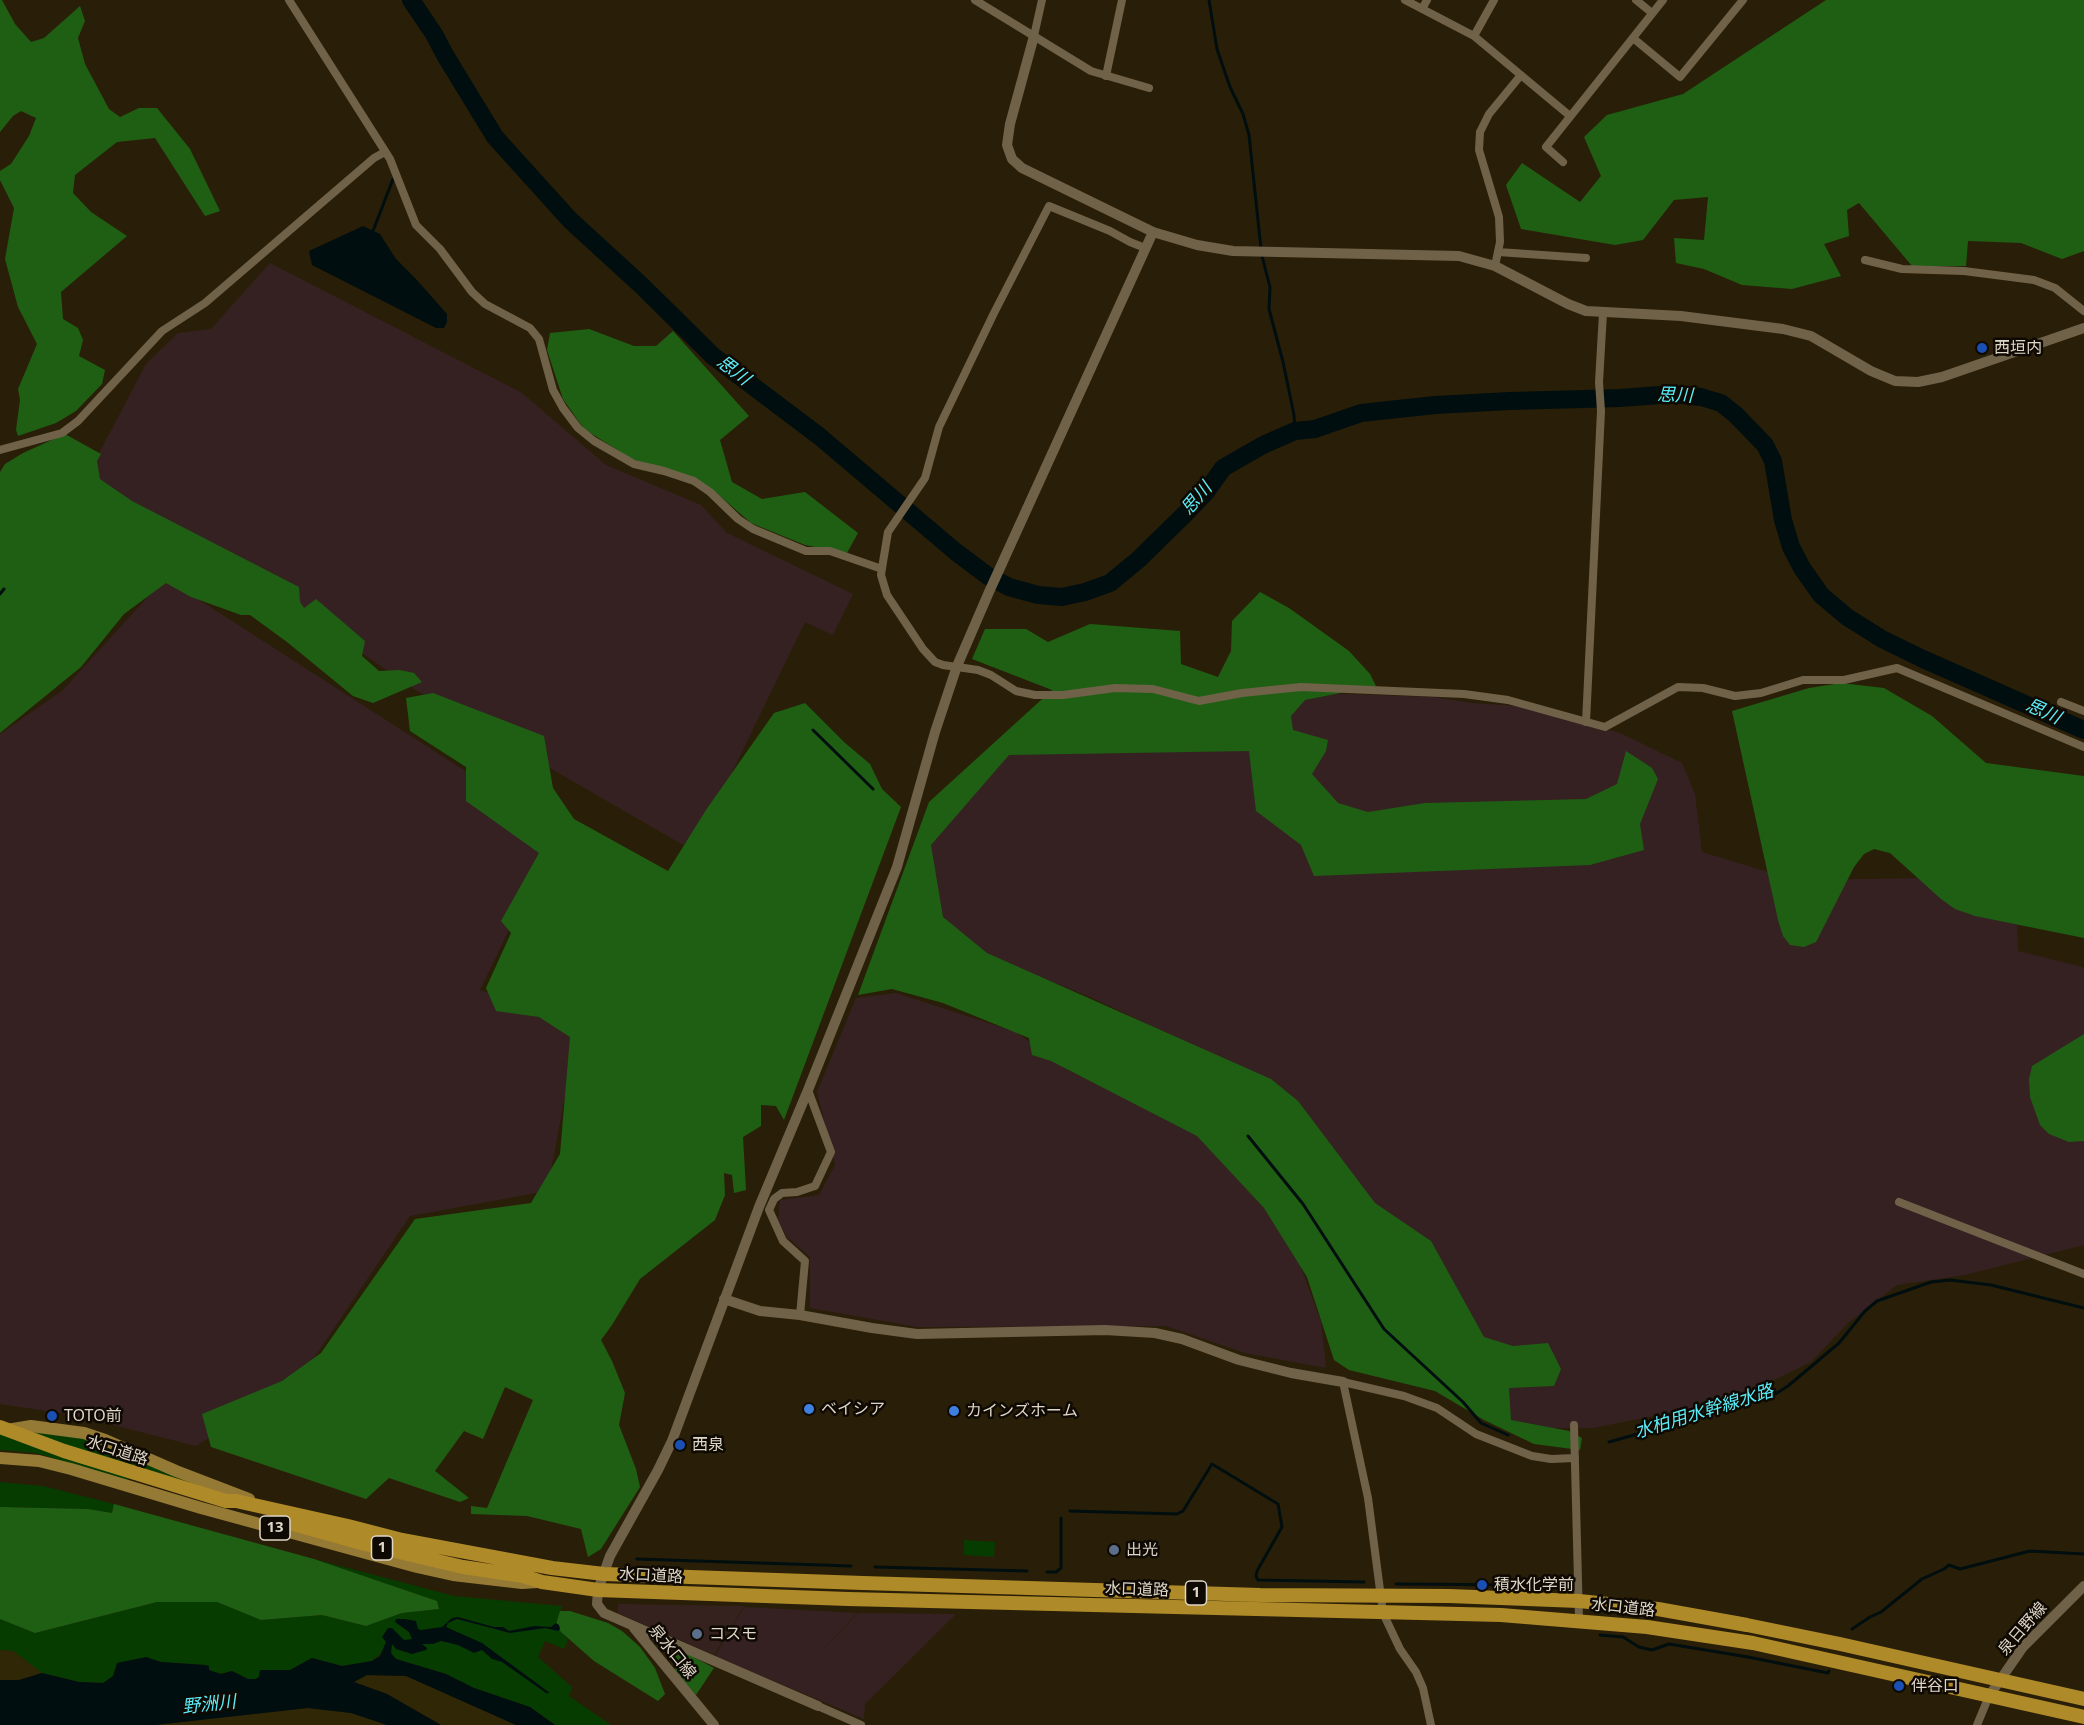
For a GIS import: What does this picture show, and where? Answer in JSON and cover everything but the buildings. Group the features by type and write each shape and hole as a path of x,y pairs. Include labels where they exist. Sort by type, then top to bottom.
{"highway":[{"name":"水口道路","path":"0,1429 134,1474 226,1501 236,1507 365,1544 464,1567 598,1590 825,1599 1501,1615 1579,1620 1647,1627 1754,1643 2084,1717"},
{"name":"水口道路","path":"226,1501 236,1501 402,1540 492,1558 604,1574 1248,1595 1449,1596 1579,1601 1658,1609 1736,1623 2084,1699"}],"main road":[{"name":"13","path":"0,1429 30,1426 84,1433 140,1454 222,1490 298,1513 304,1517"},
{"name":"13","path":"0,1458 39,1461 71,1469 201,1508 426,1569 453,1575 522,1583 542,1582"}],"street":[{"path":"289,0 390,159 416,225 440,249 472,292 485,304 530,328 539,339 553,390 578,428 594,441 634,464 694,481 753,529 806,551 830,551 882,569"},
{"path":"975,0 1091,71 1149,88"},
{"path":"1042,0 1010,124 1007,145 1012,159 1022,168 1152,232 1197,245 1233,250 1459,256 1495,266 1586,311 1681,316 1783,329 1810,336 1871,371 1895,381 1918,382 1942,377 2084,328"},
{"path":"1106,76 1122,0"},
{"path":"1405,0 1474,36 1570,116"},
{"path":"1422,9 1426,0"},
{"path":"1474,36 1494,0"},
{"path":"1636,0 1652,13"},
{"path":"1563,162 1546,147 1663,0"},
{"path":"1633,38 1680,77 1743,0"},
{"path":"1495,266 1500,242 1499,217 1479,150 1480,132 1489,114 1521,75"},
{"path":"0,450 62,433 78,421 162,331 205,303 374,158 385,152"},
{"path":"1145,248 1049,206 994,313 939,427 925,478 888,532 882,569 887,596 923,649 935,662 978,670 991,675 1016,691 1035,695 1063,695 1115,688 1153,689 1199,701 1272,689 1337,687 1464,694 1508,700 1605,727 1678,687 1703,687 1735,696 1761,693 1803,680 1844,680 1897,668 2084,747"},
{"path":"598,1590 610,1556 672,1441 699,1373 724,1299 764,1208 808,1090 897,867 935,732 957,666 1152,232"},
{"path":"1498,252 1586,258"},
{"path":"1865,260 1902,269 1964,271 2034,280 2055,288 2084,311"},
{"path":"1586,722 1601,411 1599,382 1603,313"},
{"path":"2061,702 2084,711"},
{"path":"764,1208 782,1193 797,1192 815,1186 831,1152 808,1090"},
{"path":"1899,1202 2084,1274"},
{"path":"764,1208 783,1240 806,1261 800,1315"},
{"path":"724,1299 760,1311 800,1315 917,1334 1105,1330 1155,1333 1182,1339 1239,1360 1404,1396 1437,1408 1476,1434 1532,1456 1575,1458"},
{"path":"1343,1382 1368,1498 1383,1613 1423,1688 1431,1725"},
{"path":"1575,1425 1579,1620"},
{"name":"泉日野線","path":"1989,1696 2023,1647 2084,1586"},
{"name":"泉水口線","path":"598,1590 597,1604 604,1613 633,1627 714,1725"},
{"path":"633,1627 861,1725"},
{"path":"1977,1725 1989,1696"}],"shaded area":[{"path":"270,263 522,393 606,465 701,505 727,533 853,594 833,635 805,622 706,826 683,845 417,691 317,622 99,484 95,461 146,364 178,333 211,329"},
{"path":"165,578 557,830 480,990 578,1027 547,1191 410,1216 297,1383 196,1446 74,1415 0,1404 0,734 62,691"},
{"path":"1313,693 1434,697 1471,703 1519,706 1620,733 1682,763 1695,794 1702,852 1794,880 1929,878 2014,839 2018,951 2084,969 2084,1245 1965,1275 1897,1285 1848,1323 1811,1362 1733,1400 1593,1428 1511,1428 1376,1208 1266,1080 1090,997 983,954 940,919 928,844 1008,752"},
{"path":"896,993 1016,1032 1066,1069 1196,1134 1289,1235 1321,1322 1326,1368 1245,1353 1166,1326 918,1327 810,1308 810,1257 787,1237 778,1221 780,1200 819,1195 835,1165 817,1092 856,998"},
{"name":"コスモ","path":"618,1604 744,1606 714,1655 618,1613"},
{"path":"744,1607 857,1613 804,1670 858,1613 956,1614 865,1704 864,1719 715,1656"}],"green space":[{"path":"0,0 15,24 31,42 44,38 80,6 85,21 78,38 85,64 109,109 120,117 139,108 157,108 190,149 220,211 205,216 155,138 117,142 75,175 73,193 91,212 127,236 61,292 63,319 78,328 83,340 79,356 105,370 102,384 76,411 56,423 18,436 16,430 20,400 18,389 37,344 18,307 5,259 14,208 0,180 0,171 11,164 29,136 36,118 21,111 13,116 0,132"},
{"path":"1826,0 2084,0 2084,251 2062,259 2021,243 1968,241 1966,266 1912,266 1859,203 1847,210 1849,236 1824,244 1841,276 1792,289 1742,285 1704,269 1676,263 1674,238 1704,240 1708,197 1674,200 1643,240 1615,245 1521,229 1506,185 1522,163 1580,202 1601,176 1584,137 1607,115 1683,94"},
{"path":"589,329 634,346 656,346 673,331 749,416 720,440 732,482 762,499 805,492 858,533 847,553 805,545 751,523 713,490 685,475 632,459 584,429 563,399 547,350 550,333"},
{"path":"65,434 101,454 97,461 100,479 132,501 299,587 300,602 304,608 316,599 365,641 362,656 379,671 400,670 414,673 422,682 373,703 353,696 250,615 241,615 191,597 166,583 124,614 81,667 0,733 0,472 5,464 23,453"},
{"path":"1260,592 1289,608 1349,651 1370,674 1376,686 1305,700 1291,716 1293,730 1328,740 1326,751 1312,774 1338,803 1368,812 1425,803 1586,799 1617,784 1626,751 1652,768 1658,779 1640,824 1644,850 1590,865 1314,876 1301,845 1256,811 1249,751 1009,755 931,845 943,917 987,953 1271,1079 1298,1101 1375,1203 1431,1241 1484,1337 1513,1346 1548,1343 1561,1369 1554,1386 1509,1388 1511,1420 1569,1431 1582,1438 1580,1450 1534,1444 1484,1420 1435,1391 1349,1370 1334,1360 1307,1277 1264,1208 1197,1136 1051,1061 1032,1055 1029,1038 943,1003 892,989 858,995 929,802 1052,690 972,659 985,629 1026,629 1048,642 1090,624 1180,631 1181,664 1218,677 1231,651 1232,621"},
{"path":"1841,683 1884,688 1932,716 1986,763 2084,776 2084,938 1975,916 1955,909 1890,853 1874,849 1864,854 1854,867 1816,942 1804,947 1790,945 1783,936 1778,920 1732,711 1809,688"},
{"path":"433,693 544,736 553,788 574,819 668,871 706,810 774,713 805,703 870,764 882,789 901,807 784,1120 776,1106 761,1105 761,1126 743,1137 746,1190 734,1193 732,1175 724,1173 725,1195 715,1220 640,1279 601,1340 625,1393 619,1425 636,1469 640,1487 601,1549 588,1557 581,1529 527,1516 471,1514 471,1506 487,1508 533,1400 505,1387 483,1439 464,1431 435,1471 469,1498 460,1502 389,1478 366,1499 211,1447 202,1414 282,1381 321,1353 415,1219 531,1203 560,1154 570,1037 539,1017 496,1011 486,988 511,933 501,921 539,853 466,801 466,767 410,731 406,698"},
{"path":"2084,1034 2084,1141 2069,1142 2049,1134 2040,1125 2030,1097 2029,1079 2032,1066"},
{"path":"32,1428 96,1439 218,1493 133,1465 128,1481 36,1453 0,1450 0,1433"},
{"path":"0,1482 43,1486 114,1504 112,1513 88,1509 0,1507"},
{"path":"114,1504 314,1559 437,1601 439,1609 402,1613 366,1626 322,1615 261,1620 217,1602 157,1602 35,1633 0,1619 0,1507 88,1509 112,1513"},
{"path":"964,1540 995,1542 994,1557 964,1555"},
{"path":"314,1559 454,1596 562,1606 556,1624 568,1640 564,1649 545,1641 538,1657 572,1687 569,1696 611,1725 555,1725 530,1707 474,1688 446,1674 396,1659 391,1653 390,1645 372,1661 342,1666 312,1658 290,1670 260,1670 259,1677 256,1679 248,1679 232,1671 221,1674 209,1670 205,1665 161,1662 146,1657 104,1683 79,1682 42,1673 13,1651 0,1650 0,1619 35,1633 157,1602 217,1602 261,1620 322,1615 366,1626 402,1613 439,1609 437,1601"},
{"path":"560,1611 570,1611 608,1623 622,1631 640,1647 655,1668 665,1694 658,1701 594,1661 561,1632 556,1624"},
{"path":"681,1650 714,1668 696,1695 676,1673 672,1658"}],"sand":[{"path":"0,1650 13,1651 42,1673 19,1680 0,1680"},
{"path":"367,1675 406,1676 516,1725 441,1725 387,1694 353,1682"},
{"path":"308,1708 351,1713 387,1725 155,1725"}],"water":[{"path":"363,226 380,234 396,259 447,314 444,328 436,328 312,265 309,251"},
{"name":"野洲川","path":"458,1617 494,1627 503,1627 509,1631 534,1626 551,1627 556,1623 559,1625 558,1631 545,1628 510,1633 457,1619 448,1623 446,1627 482,1643 550,1693 546,1693 502,1662 492,1659 482,1650 474,1653 458,1645 441,1641 422,1644 427,1648 426,1650 412,1654 396,1649 392,1644 391,1653 396,1659 446,1674 474,1688 530,1707 555,1725 516,1725 406,1676 367,1675 354,1682 387,1694 441,1725 387,1725 351,1713 308,1708 155,1725 0,1725 0,1680 19,1680 42,1673 79,1682 103,1683 113,1676 117,1663 146,1657 161,1662 205,1665 209,1666 209,1670 221,1674 232,1671 248,1679 255,1679 259,1677 260,1670 290,1670 312,1658 342,1666 372,1661 380,1656 386,1642 382,1637 388,1628 392,1628 404,1640 412,1639 409,1632 395,1622 396,1619 416,1621 418,1629 421,1630 442,1627 452,1618"}],"waterway":[{"name":"思川","path":"411,0 434,34 495,137 570,220 641,285 713,356 819,436 956,552 988,576 1009,587 1038,595 1062,597 1110,583 1138,560 1186,513 1206,492 1223,468 1263,445 1295,431 1315,429 1361,413 1435,405 1673,394 1701,397 1721,403 1765,445 1773,461 1783,520 1791,547 1802,568 1821,595 1847,617 1882,639 2084,730"},
{"path":"1209,0 1217,49 1249,135 1261,249"},
{"path":"373,231 393,179"},
{"path":"1262,256 1270,287 1269,309 1283,362 1295,431"},
{"name":"水柏用水幹線水路","path":"0,594 4,589"},
{"name":"水柏用水幹線水路","path":"813,730 873,789"},
{"name":"水柏用水幹線水路","path":"1248,1136 1303,1204 1384,1329 1463,1402 1481,1423 1508,1435"},
{"name":"水柏用水幹線水路","path":"1609,1442 1777,1393 1839,1343 1865,1311 1877,1301 1931,1282 1950,1280 1991,1285 2084,1308"},
{"path":"1070,1511 1177,1514 1183,1511 1212,1464 1278,1504 1282,1527 1257,1571 1258,1580 1364,1582"},
{"path":"1047,1572 1056,1572 1061,1568 1061,1518"},
{"path":"1852,1629 1881,1612 1922,1579 1949,1565 1960,1569 2030,1551 2084,1554"},
{"path":"637,1559 851,1566"},
{"path":"875,1567 1027,1571"},
{"path":"1396,1584 1526,1585"},
{"path":"1600,1635 1623,1637 1639,1647 1652,1650 1669,1644 1828,1673 1829,1671"}],"place":[{"name":"西垣内","path":"1982,348"},
{"name":"ベイシア","path":"809,1409"},
{"name":"カインズホーム","path":"954,1411"},
{"name":"TOTO前","path":"52,1416"},
{"name":"西泉","path":"680,1445"},
{"name":"出光","path":"1114,1550"},
{"name":"積水化学前","path":"1482,1585"},
{"name":"コスモ","path":"697,1634"},
{"name":"伴谷口","path":"1899,1686"}]}
